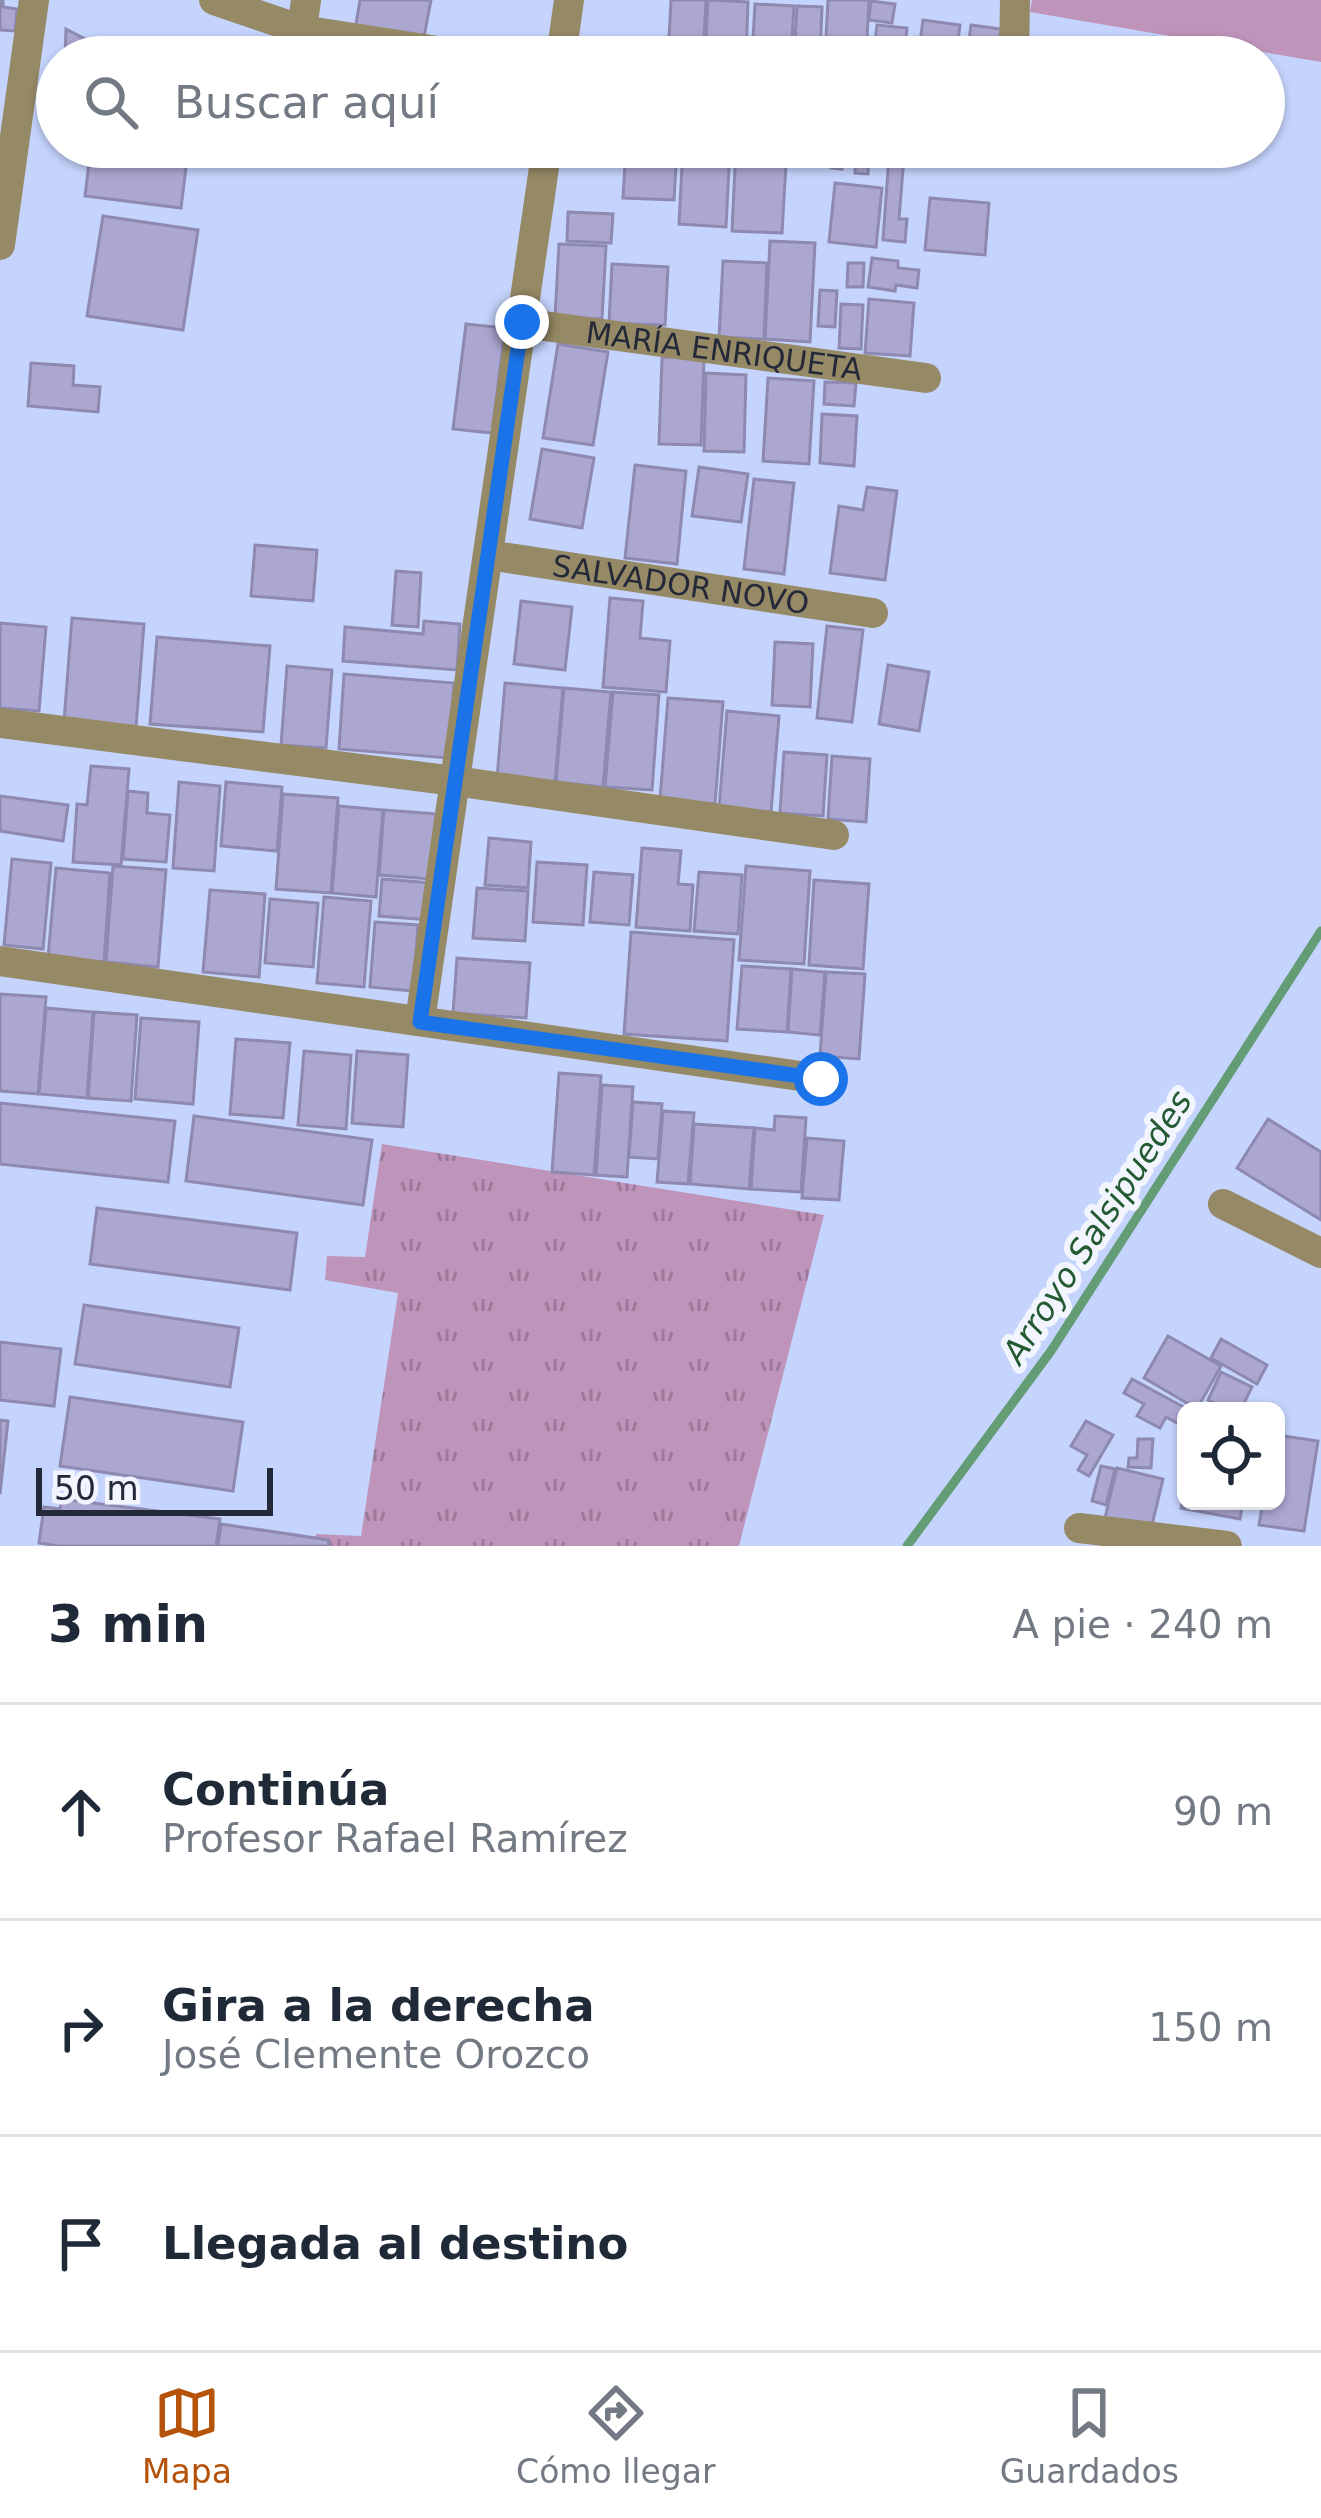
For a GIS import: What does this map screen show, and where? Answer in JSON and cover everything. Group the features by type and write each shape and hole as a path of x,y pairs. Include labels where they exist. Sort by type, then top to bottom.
{"street":[{"path":"0,244 34,0"},
{"path":"214,0 390,36"},
{"path":"563,36 569,0"},
{"path":"1014,36 1015,0"},
{"path":"420,1022 545,168"},
{"name":"MARÍA ENRIQUETA","path":"522,322 926,379"},
{"name":"SALVADOR NOVO","path":"488,555 873,613"},
{"path":"0,723 834,835"},
{"path":"0,961 821,1079"},
{"path":"1223,1204 1321,1252"},
{"path":"1079,1528 1227,1546"}],"green space":[{"path":"1032,0 1321,0 1321,62 1285,56 1285,36 1170,36 1030,12"},
{"path":"382,1144 824,1215 739,1546 314,1546 316,1534 361,1536 398,1293 325,1280 327,1256 365,1257"}],"building":[{"path":"0,0 3,7 17,9 15,31 0,30"},
{"path":"360,0 431,0 424,36 355,30"},
{"path":"671,0 706,0 704,36 669,36"},
{"path":"708,0 748,2 747,36 706,36"},
{"path":"828,0 869,0 867,36 826,36"},
{"path":"871,1 895,4 892,23 869,20"},
{"path":"755,4 794,6 792,36 753,36"},
{"path":"797,6 822,7 821,36 795,36"},
{"path":"923,20 960,25 959,36 921,36"},
{"path":"877,25 907,28 906,36 876,36"},
{"path":"971,25 1001,29 1000,36 970,36"},
{"path":"88,168 186,168 181,208 85,196"},
{"path":"625,168 676,168 674,200 623,198"},
{"path":"682,168 729,168 726,227 679,224"},
{"path":"735,168 786,168 782,233 732,231"},
{"path":"888,168 903,168 899,219 907,219 905,242 883,240"},
{"path":"835,183 882,188 876,247 829,242"},
{"path":"930,198 989,203 985,255 925,250"},
{"path":"568,212 613,214 611,243 567,241"},
{"path":"103,216 198,230 183,330 87,316"},
{"path":"770,241 815,243 810,342 765,339"},
{"path":"559,244 606,246 602,319 555,317"},
{"path":"872,258 919,270 917,288 868,287"},
{"path":"723,261 767,263 764,339 719,337"},
{"path":"848,263 864,263 863,287 847,287"},
{"path":"612,264 668,267 665,325 609,323"},
{"path":"820,290 837,291 835,327 818,326"},
{"path":"869,299 914,303 910,356 865,353"},
{"path":"841,304 863,305 861,349 839,348"},
{"path":"466,324 505,328 492,433 453,429"},
{"path":"558,344 608,352 593,445 543,438"},
{"path":"662,357 704,358 701,445 659,444"},
{"path":"31,363 74,366 73,385 100,387 98,412 28,406"},
{"path":"706,373 746,375 744,452 704,451"},
{"path":"768,378 814,381 809,464 763,461"},
{"path":"825,382 856,383 854,406 824,404"},
{"path":"822,414 857,416 854,466 820,463"},
{"path":"542,449 594,458 582,528 530,519"},
{"path":"635,465 686,471 677,564 625,558"},
{"path":"699,467 748,474 741,522 692,516"},
{"path":"754,479 794,483 784,574 744,569"},
{"path":"867,487 897,491 885,580 830,573 839,506 863,510"},
{"path":"255,545 317,550 313,601 251,596"},
{"path":"396,571 421,573 418,627 392,625"},
{"path":"610,598 643,601 640,638 670,641 666,692 603,687"},
{"path":"521,601 572,607 565,670 514,664"},
{"path":"72,618 144,624 136,727 64,721"},
{"path":"424,621 460,624 457,670 343,661 345,627 423,634"},
{"path":"0,623 46,627 39,711 0,708"},
{"path":"827,626 863,630 852,722 817,718"},
{"path":"157,637 270,646 263,732 150,724"},
{"path":"775,642 813,644 810,707 772,705"},
{"path":"888,665 929,672 919,731 879,724"},
{"path":"287,666 332,670 326,748 281,745"},
{"path":"344,674 454,683 448,758 339,749"},
{"path":"505,683 563,688 555,782 497,778"},
{"path":"564,688 611,692 603,787 556,782"},
{"path":"613,692 659,695 652,790 605,787"},
{"path":"668,698 723,702 715,804 660,799"},
{"path":"727,711 779,716 771,812 719,808"},
{"path":"784,752 827,755 823,816 780,813"},
{"path":"832,756 870,759 866,822 828,819"},
{"path":"91,766 129,769 121,865 73,862 77,804 87,805"},
{"path":"179,782 220,786 214,871 173,868"},
{"path":"226,782 282,787 277,851 221,846"},
{"path":"128,791 148,793 147,813 170,815 166,862 123,859"},
{"path":"283,794 338,798 331,893 276,889"},
{"path":"0,796 68,805 63,841 0,831"},
{"path":"339,806 383,810 376,897 332,893"},
{"path":"384,810 436,814 430,879 379,875"},
{"path":"489,838 531,842 528,888 485,885"},
{"path":"642,848 681,851 678,884 693,885 690,931 636,927"},
{"path":"12,859 51,863 43,949 4,945"},
{"path":"537,862 587,865 583,925 533,922"},
{"path":"113,866 166,870 158,967 106,962"},
{"path":"746,866 810,871 804,964 739,960"},
{"path":"56,868 110,873 104,962 48,958"},
{"path":"594,872 633,875 629,925 590,922"},
{"path":"699,872 742,875 738,934 694,931"},
{"path":"382,879 432,883 429,920 379,916"},
{"path":"814,880 869,884 863,969 809,965"},
{"path":"477,888 528,891 525,941 473,938"},
{"path":"210,890 265,894 259,977 203,972"},
{"path":"324,897 371,901 364,987 317,983"},
{"path":"270,899 318,903 313,967 265,963"},
{"path":"375,922 418,925 413,991 370,987"},
{"path":"631,932 734,940 727,1041 624,1034"},
{"path":"457,958 530,963 526,1018 453,1013"},
{"path":"742,966 791,969 787,1032 737,1029"},
{"path":"792,969 825,972 820,1035 788,1032"},
{"path":"826,972 865,974 859,1059 820,1056"},
{"path":"0,994 46,997 38,1094 0,1091"},
{"path":"46,1008 93,1012 87,1098 39,1094"},
{"path":"94,1012 137,1015 131,1101 88,1098"},
{"path":"141,1018 199,1022 193,1104 135,1099"},
{"path":"236,1039 290,1043 283,1118 230,1114"},
{"path":"304,1051 351,1055 346,1129 298,1125"},
{"path":"357,1051 408,1055 403,1127 352,1123"},
{"path":"559,1073 601,1076 594,1175 552,1172"},
{"path":"602,1085 633,1087 627,1177 596,1175"},
{"path":"633,1102 662,1104 658,1159 629,1157"},
{"path":"0,1103 175,1121 168,1182 0,1164"},
{"path":"663,1111 694,1113 688,1184 657,1182"},
{"path":"194,1116 372,1140 363,1205 186,1181"},
{"path":"775,1116 806,1118 801,1192 751,1189 755,1128 774,1130"},
{"path":"1268,1119 1321,1152 1321,1220 1237,1168"},
{"path":"694,1124 754,1128 749,1189 690,1184"},
{"path":"807,1138 844,1141 839,1200 802,1198"},
{"path":"97,1208 297,1233 290,1290 90,1264"},
{"path":"84,1305 239,1328 230,1387 75,1364"},
{"path":"1168,1336 1221,1366 1201,1402 1185,1402 1144,1378"},
{"path":"1221,1339 1267,1365 1257,1384 1211,1358"},
{"path":"0,1342 61,1349 54,1406 0,1400"},
{"path":"1221,1372 1252,1387 1244,1402 1208,1400"},
{"path":"1132,1379 1177,1403 1177,1423 1166,1417 1160,1428 1137,1416 1144,1404 1124,1393"},
{"path":"70,1397 243,1422 233,1491 60,1466"},
{"path":"0,1420 8,1421 0,1494"},
{"path":"1086,1421 1113,1435 1089,1476 1078,1470 1087,1455 1071,1446"},
{"path":"1285,1436 1318,1441 1304,1531 1259,1525 1262,1510 1285,1510"},
{"path":"1138,1439 1153,1439 1151,1468 1128,1467 1129,1458 1137,1458"},
{"path":"1101,1466 1115,1469 1106,1505 1092,1501"},
{"path":"1117,1468 1163,1479 1151,1529 1105,1518"},
{"path":"62,1499 220,1519 216,1546 39,1543 44,1507 60,1509"},
{"path":"1192,1510 1242,1510 1240,1519"},
{"path":"221,1524 329,1540 328,1546 218,1546"}],"waterway":[{"name":"Arroyo Salsipuedes","path":"907,1546 1051,1351 1321,931"}],"route":[{"path":"522,322 420,1022 821,1079"}]}
